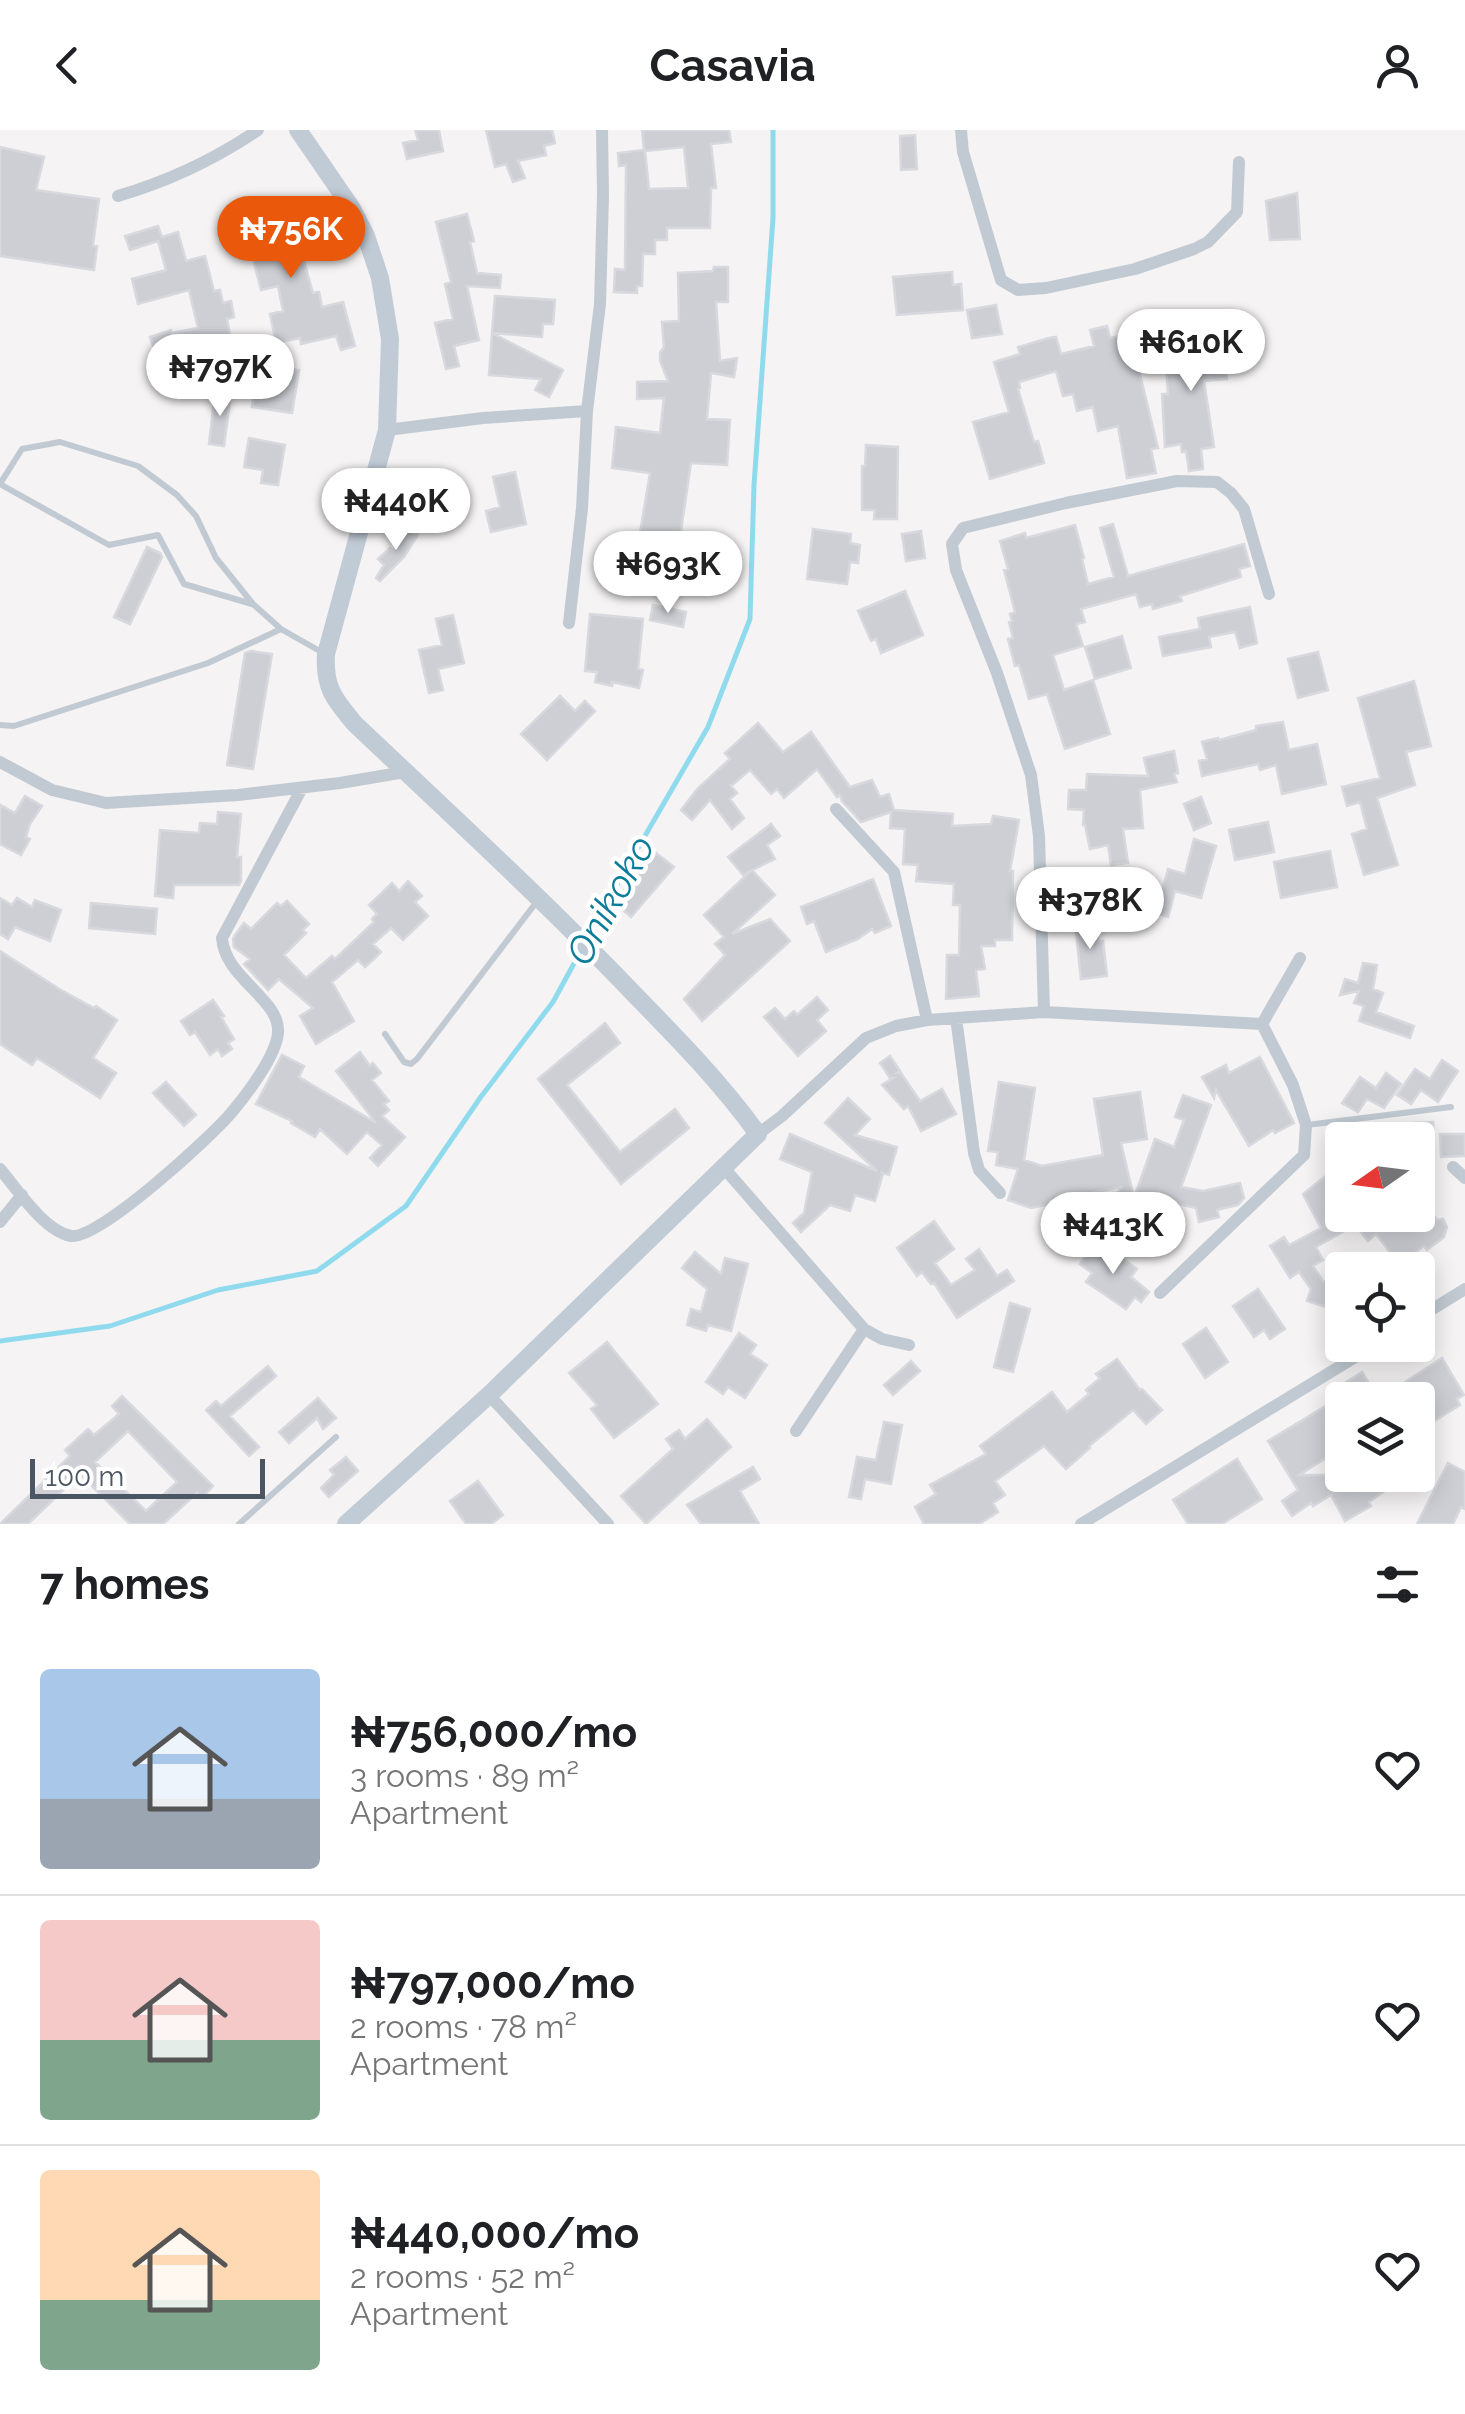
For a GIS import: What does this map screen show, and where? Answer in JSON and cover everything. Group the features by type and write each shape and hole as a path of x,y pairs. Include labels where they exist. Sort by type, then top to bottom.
{"main road":[{"path":"298,130 351,207 366,236 380,278 390,338 387,430 326,654 324,676 333,697 355,724 599,958 680,1042 758,1134 489,1394 346,1524"}],"street":[{"path":"118,196 186,172 258,130"},
{"path":"570,623 600,304 602,130"},
{"path":"961,130 963,152 1001,280 1018,290 1135,269 1208,242 1237,212 1239,162"},
{"path":"387,430 587,411"},
{"path":"1044,1012 1039,836 1031,775 956,570 952,544 963,528 1066,503 1178,481 1216,482 1232,493 1244,510 1269,594"},
{"path":"0,762 52,790 106,803 238,795 405,772"},
{"path":"0,1169 46,1223 71,1236 83,1236 171,1170 231,1114 258,1080 278,1040 278,1022 232,967 222,938 302,788"},
{"path":"836,809 894,872 927,1020"},
{"path":"1262,1024 1300,958"},
{"path":"758,1134 866,1038 896,1026 927,1020 1044,1012 1262,1024"},
{"path":"956,1018 974,1153 980,1170 1000,1193"},
{"path":"1160,1293 1304,1154 1306,1125 1293,1085 1262,1024"},
{"path":"724,1168 864,1329 882,1339 909,1345"},
{"path":"1452,1168 1465,1178"},
{"path":"0,1222 22,1195"},
{"path":"1435,1308 1465,1289"},
{"path":"796,1430 864,1329"},
{"path":"1081,1524 1346,1362"},
{"path":"489,1394 608,1524"}],"lane":[{"path":"253,604 184,584 158,535 108,546 0,484 22,449 60,442 138,466 177,495 196,516 216,558 253,604 281,629 326,654"},
{"path":"0,725 14,726 208,663 281,629"},
{"path":"386,1034 404,1062 411,1064 417,1059 539,899"},
{"path":"1306,1125 1451,1107"},
{"path":"239,1524 336,1437"}],"building":[{"path":"415,130 439,130 443,151 407,159 403,143 418,140"},
{"path":"486,130 552,130 555,143 544,146 546,155 518,161 525,178 513,182 506,164 495,167"},
{"path":"642,130 729,130 731,142 711,144 716,188 711,188 710,228 667,228 667,240 655,240 655,254 643,254 642,286 637,286 637,293 614,292 615,269 625,270 626,165 619,166 618,153 644,150","holes":["684,147 688,188 649,189 645,151"]},
{"path":"915,135 917,169 901,170 900,136"},
{"path":"0,147 44,157 36,190 99,199 94,270 0,256"},
{"path":"1297,193 1300,239 1270,240 1266,201"},
{"path":"255,204 267,213 289,209 313,293 319,292 322,307 343,302 355,346 341,350 336,336 301,344 300,338 276,343 270,314 283,311 278,286 261,290 240,208"},
{"path":"467,214 477,273 501,275 500,288 467,286 479,340 454,346 459,366 446,369 435,323 453,319 445,284 451,282 436,222"},
{"path":"158,226 162,237 178,232 186,261 205,256 214,291 220,290 223,303 231,301 234,317 227,319 230,335 156,355 150,337 171,330 172,333 198,328 189,290 138,304 132,279 166,270 158,241 130,250 125,236"},
{"path":"714,267 728,267 728,302 716,302 720,361 737,358 734,377 711,373 707,419 730,420 727,465 691,463 680,556 675,555 669,569 666,589 635,584 650,473 612,468 616,427 660,433 664,398 637,399 637,382 668,381 660,361 664,347 662,322 679,321 678,273 713,271"},
{"path":"952,272 953,285 961,284 963,310 897,315 893,277"},
{"path":"495,296 555,300 553,324 543,324 542,337 492,333"},
{"path":"996,305 1002,334 972,338 967,310"},
{"path":"1107,326 1110,338 1131,338 1158,448 1151,449 1156,473 1127,478 1118,426 1098,431 1093,407 1077,411 1073,394 1063,396 1056,371 1019,382 1018,389 1044,463 990,479 973,422 1009,412 994,362 1020,354 1018,347 1049,338 1056,337 1061,354 1094,346 1090,330"},
{"path":"492,333 563,370 549,397 535,390 541,379 489,375"},
{"path":"1223,336 1227,379 1204,381 1214,447 1201,449 1203,469 1189,471 1181,444 1165,447 1162,394 1168,394 1166,366 1161,367 1160,352 1166,351 1165,341"},
{"path":"279,367 299,370 292,413 252,407 256,379 276,382"},
{"path":"215,392 231,394 224,446 209,444"},
{"path":"249,438 285,445 278,485 261,483 263,470 244,467"},
{"path":"866,445 898,447 897,519 874,519 875,510 862,510"},
{"path":"515,472 526,524 491,532 486,511 500,507 493,477"},
{"path":"1113,524 1128,576 1244,544 1250,566 1239,569 1241,577 1153,609 1152,604 1140,607 1136,594 1081,609 1085,622 1076,624 1083,646 1053,655 1064,690 1093,680 1110,734 1065,749 1047,694 1029,699 1019,665 1015,666 1008,639 1013,638 1009,622 1010,614 1015,612 1000,541 1075,525 1088,584 1114,577 1100,528"},
{"path":"407,528 418,535 404,557 380,581 376,578 384,565 378,559 390,548 393,551"},
{"path":"813,529 851,534 850,543 860,545 858,563 850,562 847,584 807,579"},
{"path":"921,531 925,558 906,561 902,534"},
{"path":"147,547 162,557 130,624 114,617"},
{"path":"905,591 923,635 881,653 876,639 871,641 858,611"},
{"path":"653,605 686,612 683,627 650,620"},
{"path":"1250,607 1257,643 1240,648 1235,632 1209,637 1211,647 1163,656 1159,637 1200,629 1198,618"},
{"path":"590,614 643,619 639,688 595,682 597,672 585,671"},
{"path":"453,615 464,663 438,669 443,690 429,693 419,650 442,645 436,619"},
{"path":"1122,636 1131,668 1095,679 1085,647"},
{"path":"1318,652 1328,690 1298,698 1288,659"},
{"path":"245,653 272,654 253,769 227,765"},
{"path":"1414,681 1431,746 1406,752 1415,785 1377,798 1398,865 1364,875 1352,834 1367,829 1360,802 1347,806 1342,787 1380,778 1358,698"},
{"path":"560,696 575,711 585,701 595,711 547,760 521,734"},
{"path":"1283,722 1289,750 1317,744 1326,784 1282,794 1276,765 1260,770 1258,764 1202,776 1199,761 1207,759 1202,742"},
{"path":"758,723 783,752 811,732 850,787 872,780 880,797 889,794 894,810 953,814 952,826 991,824 993,816 1019,820 1010,871 1012,940 995,940 995,946 981,946 985,969 976,970 979,996 946,999 947,955 959,955 960,905 953,905 954,884 916,881 918,865 903,864 905,829 890,828 891,812 861,822 817,769 784,798 777,789 771,794 750,770 731,786 737,793 730,799 744,818 732,829 710,800 692,820 681,810 730,759 725,753"},
{"path":"1174,751 1177,782 1140,790 1143,828 1123,829 1128,863 1111,865 1108,845 1090,849 1083,825 1084,810 1068,809 1069,790 1086,790 1087,774 1148,776 1144,758"},
{"path":"25,796 42,806 30,824 26,837 30,839 21,855 0,844 0,805 15,813"},
{"path":"1201,797 1211,823 1194,830 1184,804"},
{"path":"218,812 241,814 239,885 174,885 173,898 155,896 160,830 199,833 200,823 217,824"},
{"path":"1268,822 1274,852 1235,860 1229,830"},
{"path":"771,824 780,836 767,845 775,859 743,875 728,857"},
{"path":"1194,839 1216,846 1201,898 1175,891 1168,917 1156,913 1168,869 1185,874"},
{"path":"1330,851 1337,887 1281,898 1274,862"},
{"path":"656,853 674,867 631,917 614,902"},
{"path":"752,870 775,895 732,934 770,919 790,941 702,1021 684,999 725,955 715,944 724,937 704,915"},
{"path":"873,879 891,926 875,933 872,929 826,952 814,921 807,924 801,907"},
{"path":"408,881 422,896 415,902 428,916 403,940 391,928 373,944 381,952 375,958 365,967 358,960 332,982 354,1021 316,1044 300,1016 313,1008 279,979 268,990 244,964 250,959 234,947 235,935 244,923 251,929 277,903 281,906 287,901 309,924 303,930 306,933 284,955 306,978 332,956 335,959 374,922 377,914 369,905 392,883 399,891"},
{"path":"0,898 12,905 17,898 32,907 35,900 61,910 50,941 15,927 8,939 0,934"},
{"path":"91,903 157,909 155,934 89,928"},
{"path":"1089,920 1092,936 1098,935 1098,941 1103,941 1107,976 1081,979 1075,922"},
{"path":"0,951 117,1020 93,1058 116,1073 100,1098 37,1058 32,1065 0,1044"},
{"path":"1363,963 1377,965 1373,989 1383,993 1376,1012 1414,1026 1410,1038 1359,1021 1364,1006 1354,1003 1359,991 1340,995 1345,979 1358,983"},
{"path":"817,997 828,1010 817,1020 826,1031 798,1056 764,1017 775,1008 785,1019 794,1011 797,1015"},
{"path":"213,1000 234,1039 228,1043 232,1049 222,1056 218,1049 210,1055 195,1032 190,1035 181,1021"},
{"path":"605,1023 620,1043 567,1085 620,1152 675,1109 689,1128 621,1184 538,1079"},
{"path":"360,1052 381,1073 372,1080 389,1101 384,1104 389,1110 382,1116 405,1137 378,1166 370,1158 382,1145 367,1132 347,1154 320,1129 315,1137 256,1104 282,1055 304,1066 299,1077 376,1123 336,1071"},
{"path":"890,1056 900,1071 897,1073 901,1073 920,1101 942,1089 956,1114 921,1131 908,1106 904,1109 882,1085 893,1078 880,1063"},
{"path":"1260,1057 1294,1123 1275,1133 1273,1130 1249,1146 1216,1090 1214,1098 1202,1077 1226,1065 1229,1073"},
{"path":"1442,1060 1458,1071 1438,1102 1421,1090 1411,1104 1397,1095 1415,1069 1430,1079"},
{"path":"1386,1073 1401,1084 1384,1108 1367,1099 1358,1112 1342,1103 1360,1077 1376,1088"},
{"path":"166,1082 196,1115 184,1126 153,1093"},
{"path":"999,1082 1035,1088 1024,1160 1042,1166 1103,1155 1094,1099 1140,1092 1147,1139 1121,1143 1134,1198 1155,1139 1174,1147 1184,1120 1175,1117 1183,1095 1211,1105 1181,1187 1203,1191 1240,1183 1244,1198 1238,1205 1217,1210 1219,1217 1199,1222 1196,1208 1148,1197 1137,1211 1139,1220 1133,1217 1127,1224 1128,1214 1111,1204 1121,1187 1031,1208 1008,1200 1018,1169 996,1165 998,1152 988,1151"},
{"path":"848,1098 870,1119 855,1135 897,1147 889,1175 883,1173 875,1201 855,1195 850,1211 830,1205 801,1232 793,1223 804,1213 812,1172 780,1159 790,1134 877,1171 825,1123"},
{"path":"1440,1134 1465,1134 1465,1156 1441,1157"},
{"path":"1325,1177 1325,1232 1343,1232 1316,1247 1323,1260 1313,1266 1325,1281 1325,1307 1307,1301 1311,1289 1299,1272 1290,1278 1270,1246 1284,1237 1289,1245 1321,1228 1303,1194"},
{"path":"1435,1217 1443,1219 1447,1227 1444,1237 1427,1250 1424,1246 1416,1252 1390,1252 1376,1234 1368,1241 1361,1232 1435,1232"},
{"path":"934,1221 954,1249 935,1263 951,1285 975,1270 966,1259 979,1249 997,1276 1007,1270 1014,1281 957,1318 934,1283 922,1272 917,1276 897,1248"},
{"path":"1092,1246 1102,1253 1106,1247 1137,1269 1131,1277 1149,1292 1141,1302 1135,1297 1126,1309 1086,1282 1092,1273 1080,1264"},
{"path":"695,1252 721,1274 725,1258 748,1264 731,1331 708,1325 706,1331 687,1325 691,1309 701,1312 707,1289 682,1268"},
{"path":"1258,1289 1285,1329 1270,1339 1264,1330 1254,1337 1233,1306"},
{"path":"1010,1303 1030,1309 1013,1372 994,1367"},
{"path":"1206,1328 1228,1362 1205,1378 1183,1344"},
{"path":"739,1333 756,1345 750,1354 767,1365 745,1398 728,1387 723,1394 706,1382"},
{"path":"607,1342 658,1404 614,1438 591,1409 597,1405 569,1373"},
{"path":"1442,1358 1464,1395 1457,1399 1460,1405 1435,1420 1435,1382 1405,1382"},
{"path":"1117,1359 1140,1390 1162,1410 1146,1424 1133,1410 1066,1469 1044,1446 995,1481 1005,1495 993,1503 998,1512 979,1524 924,1524 915,1507 936,1494 930,1485 986,1454 980,1446 1052,1392 1067,1412 1089,1394 1086,1390 1100,1378 1096,1374"},
{"path":"911,1361 920,1371 893,1395 884,1385"},
{"path":"268,1366 276,1376 230,1416 259,1447 249,1456 206,1410 216,1401 221,1406"},
{"path":"1362,1372 1368,1382 1347,1382"},
{"path":"122,1396 213,1486 202,1498 197,1493 163,1524 130,1524 80,1474 28,1524 0,1524 70,1456 65,1450 88,1429 94,1435 119,1414 112,1406","holes":["128,1431 177,1482 146,1511 95,1462"]},
{"path":"318,1398 336,1418 323,1429 317,1418 289,1443 279,1432"},
{"path":"1325,1406 1325,1459 1299,1475 1325,1475 1325,1492 1383,1492 1369,1502 1371,1506 1345,1521 1331,1495 1292,1516 1282,1501 1298,1490 1268,1441"},
{"path":"707,1419 731,1447 646,1524 621,1496 673,1449 666,1439 679,1430 685,1439"},
{"path":"884,1422 902,1425 891,1484 865,1479 861,1499 849,1497 857,1457 876,1460"},
{"path":"346,1457 358,1471 329,1497 321,1488 334,1475 330,1470"},
{"path":"1237,1459 1262,1499 1222,1524 1188,1524 1173,1500"},
{"path":"1448,1463 1465,1472 1465,1509 1461,1507 1453,1524 1417,1524 1435,1492"},
{"path":"753,1467 760,1479 740,1491 759,1524 701,1524 687,1505"},
{"path":"478,1481 503,1515 491,1524 466,1524 450,1501"}],"waterway":[{"name":"Onikoko","path":"0,1341 110,1326 218,1290 317,1271 406,1206 480,1098 553,1002 708,727 750,619 754,485 773,218 773,130"}]}
